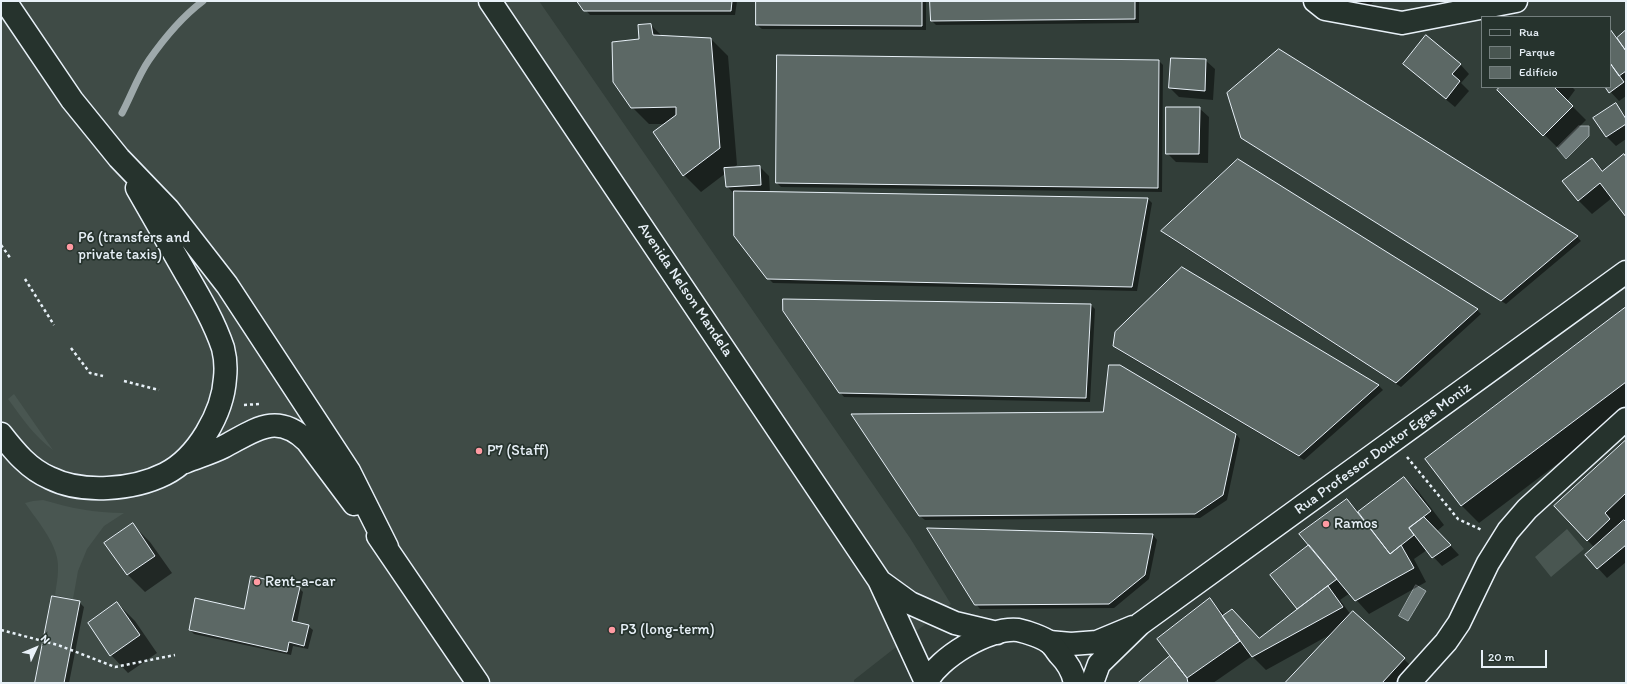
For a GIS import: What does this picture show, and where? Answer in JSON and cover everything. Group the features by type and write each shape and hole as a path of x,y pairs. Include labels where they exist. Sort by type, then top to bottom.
{"street":[{"path":"5,1 72,100 119,158 168,209 227,284 349,471 387,547"},
{"name":"Avenida Nelson Mandela","path":"490,1 879,580"},
{"path":"1315,1 1325,9 1402,23 1516,1"},
{"path":"119,158 204,306 223,349 225,378 222,400 210,428 197,446 180,464"},
{"name":"Rua Professor Doutor Egas Moniz","path":"1140,624 1626,272"},
{"path":"1408,683 1446,642 1459,623 1488,563 1508,531 1527,508 1626,419"},
{"path":"1,434 14,452 34,469 51,479 81,488 111,488 147,481 165,474 180,464 221,448 251,432 269,426 283,426 298,432 307,440 387,547 478,683"},
{"path":"879,580 910,603 955,623 997,633"},
{"path":"879,580 926,682 943,661 960,649 977,640 997,633 1017,630 1038,636 1049,642 1068,664 1075,683"},
{"path":"1049,642 1071,644 1097,642 1140,624"},
{"path":"1092,683 1099,664 1118,648 1140,624"}],"path":[{"path":"1,245 11,259"},
{"path":"26,280 54,325"},
{"path":"71,348 90,373 103,376"},
{"path":"124,381 159,390"},
{"path":"1394,441 1458,519 1502,540"},
{"path":"1,630 58,645 115,667 175,655"}],"shaded area":[{"path":"1,1 539,1 910,538 951,604 854,680 854,683 1,683"},
{"path":"1579,126 1589,126 1589,136 1566,159 1557,148"},
{"path":"1416,585 1426,591 1408,621 1399,616"}],"green space":[{"path":"14,394 53,450 34,433 8,399"},
{"path":"43,500 83,510 124,513 104,526 87,549 78,571 73,599 55,595 58,570 56,552 42,526 25,503"},
{"path":"1567,529 1584,549 1551,577 1535,557"}],"building":[{"path":"577,1 732,1 731,11 584,11"},
{"path":"756,1 922,1 922,26 756,25"},
{"path":"930,1 1135,1 1135,19 931,21"},
{"path":"651,24 653,35 711,38 720,148 683,176 653,132 676,115 676,107 631,108 613,82 612,42 639,39 638,25"},
{"path":"1611,30 1626,51 1626,71 1619,76 1611,64"},
{"path":"1626,30 1626,51 1617,38"},
{"path":"1426,35 1461,64 1452,74 1460,81 1446,99 1403,64"},
{"path":"1279,49 1578,236 1501,301 1241,138 1227,93"},
{"path":"777,55 1159,60 1158,188 776,183"},
{"path":"1171,58 1206,59 1205,91 1169,88"},
{"path":"1611,64 1624,82 1609,93 1606,88 1611,88"},
{"path":"1499,88 1555,88 1573,106 1543,136 1497,90"},
{"path":"1616,103 1626,119 1626,124 1606,137 1593,118"},
{"path":"1166,107 1200,107 1199,154 1166,154"},
{"path":"1624,154 1626,157 1626,217 1600,183 1578,201 1562,181 1592,158 1602,171"},
{"path":"1238,159 1478,309 1396,383 1161,231"},
{"path":"760,166 761,185 726,187 724,168"},
{"path":"734,191 1148,198 1132,287 767,279 734,236"},
{"path":"1182,267 1379,385 1299,456 1113,346 1115,332"},
{"path":"783,299 1091,304 1086,398 839,393 783,311"},
{"path":"1626,307 1626,382 1461,506 1425,459"},
{"path":"1109,365 1120,365 1236,434 1223,495 1195,514 919,516 851,414 1103,412"},
{"path":"1626,440 1626,493 1605,513 1610,519 1587,541 1554,506"},
{"path":"1404,477 1431,511 1409,528 1414,535 1390,554 1358,512"},
{"path":"1347,499 1390,554 1401,545 1414,568 1355,601 1299,534"},
{"path":"1424,517 1451,545 1432,558 1409,528"},
{"path":"1624,520 1626,522 1626,545 1597,569 1585,555"},
{"path":"133,523 155,556 127,575 104,543"},
{"path":"927,528 1153,534 1145,575 1109,604 975,605"},
{"path":"1309,545 1337,579 1297,609 1270,575"},
{"path":"251,576 300,587 292,621 309,625 304,646 289,642 287,652 189,630 195,598 244,609"},
{"path":"1328,586 1343,607 1252,657 1222,616 1232,609 1259,638"},
{"path":"52,596 80,601 64,683 35,683"},
{"path":"1210,598 1240,641 1187,678 1157,639"},
{"path":"117,602 140,635 110,656 88,623"},
{"path":"1353,611 1405,658 1382,683 1285,683"},
{"path":"1170,656 1187,678 1188,683 1138,683"}],"waterway":[{"path":"122,113 141,73 149,60 167,36 203,1"}],"place":[{"name":"P6 (transfers and private taxis)","path":"70,247"},
{"name":"P7 (Staff)","path":"479,451"},
{"name":"Ramos","path":"1326,524"},
{"name":"Rent-a-car","path":"257,582"},
{"name":"P3 (long-term)","path":"612,630"}]}
